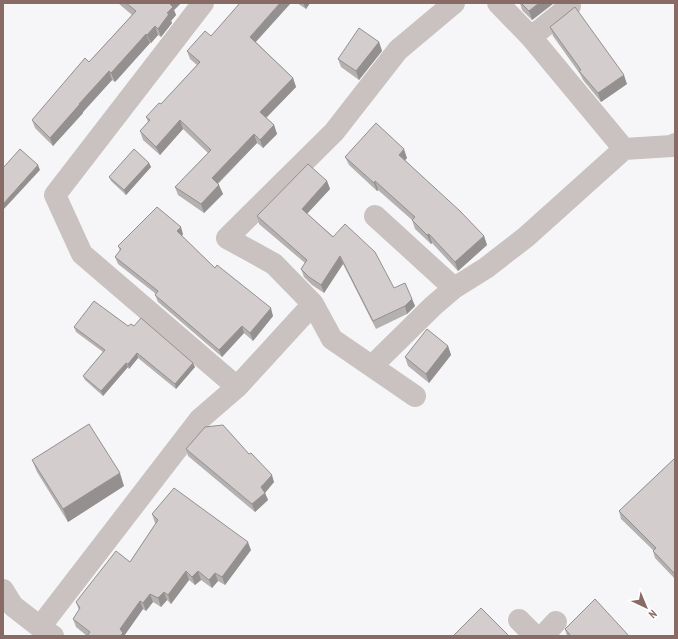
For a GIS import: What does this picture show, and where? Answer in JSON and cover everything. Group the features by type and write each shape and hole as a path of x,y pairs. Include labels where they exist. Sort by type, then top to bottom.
{"street":[{"path":"203,3 55,195 82,254 237,387"},
{"path":"415,396 332,339 313,304 274,264 226,238 334,132 398,50 454,3"},
{"path":"498,3 531,37 624,148"},
{"path":"531,37 570,6"},
{"path":"372,366 433,306 454,288 486,268 526,237 624,148 672,146 675,144"},
{"path":"375,216 454,288"},
{"path":"6,606 46,632 200,419 237,387 313,304"},
{"path":"519,620 535,636"}],"building":[{"path":"126,3 169,3 173,7 167,13 169,14 158,29 155,26 111,73 109,71 50,138 32,120 85,58 89,62 136,11"},
{"path":"240,3 280,3 250,37 293,78 260,112 274,125 260,140 254,134 212,178 219,185 201,204 175,187 211,150 180,120 156,147 140,131 150,120 146,117 159,103 161,104 200,62 187,51 205,31 211,36"},
{"path":"521,3 539,3 529,11"},
{"path":"575,7 624,75 598,93 579,71 581,70 550,27"},
{"path":"359,28 379,42 356,71 338,59"},
{"path":"376,123 404,149 399,155 460,211 484,236 455,262 429,234 427,235 412,220 415,217 375,181 374,183 345,157"},
{"path":"20,149 38,165 3,204 3,168"},
{"path":"134,149 149,163 124,190 109,177"},
{"path":"308,164 327,181 302,209 333,237 345,224 375,252 394,288 405,283 412,299 405,306 373,321 340,256 321,285 309,277 301,269 307,260 257,216"},
{"path":"157,207 181,227 177,231 215,268 217,265 271,308 250,333 242,326 219,350 155,295 158,291 115,257 121,249 118,246"},
{"path":"94,301 128,326 131,324 134,326 141,318 193,363 175,384 137,353 101,391 83,376 105,350 74,327"},
{"path":"427,329 448,346 426,374 405,357"},
{"path":"89,424 120,473 63,509 32,460"},
{"path":"223,425 249,454 251,453 272,475 261,487 265,493 252,504 186,449 205,427"},
{"path":"675,458 675,574 653,551 656,548 619,511"},
{"path":"174,488 248,542 222,577 215,573 209,580 198,571 192,577 186,571 168,595 164,592 158,598 150,594 143,603 140,601 120,629 123,633 120,636 87,636 90,632 73,619 80,608 76,602 116,551 130,562 158,520 152,514"},
{"path":"595,599 629,636 571,636 565,629"},
{"path":"481,608 509,636 453,636"}]}
